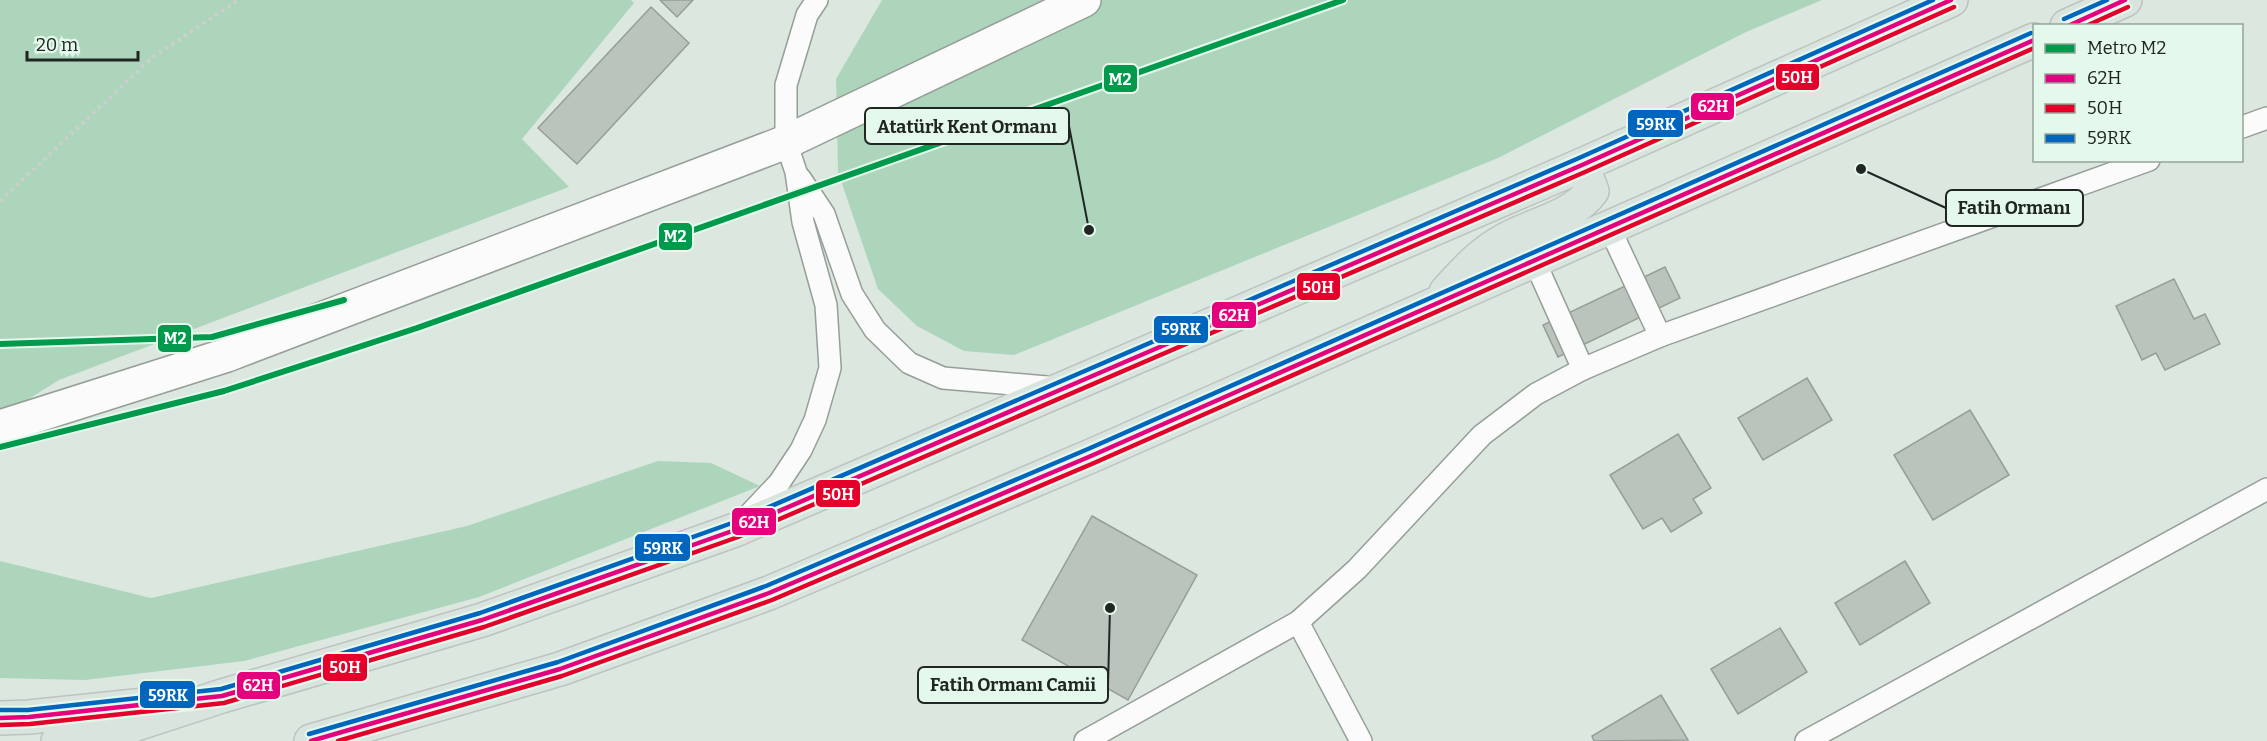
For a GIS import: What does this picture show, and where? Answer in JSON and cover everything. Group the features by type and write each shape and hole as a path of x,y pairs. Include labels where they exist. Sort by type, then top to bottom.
{"main road":[{"path":"58,741 118,730 222,696 482,620 735,530 1065,389 1587,178 1951,0"},
{"path":"2071,24 2125,0"},
{"path":"310,741 560,669 769,593 1070,465 2033,40"},
{"path":"1587,178 1609,227"},
{"path":"1437,303 1468,268 1486,252 1585,201 1587,178"},
{"path":"0,718 29,717 222,696"}],"street":[{"path":"0,427 227,355 791,157 1084,0"}],"lane":[{"path":"735,530 779,483 801,450 815,420 830,368 826,305 803,222 791,157 786,84 807,15 817,0"},
{"path":"2243,126 2267,118"},
{"path":"791,157 824,214 852,294 874,330 909,363 943,378 1065,389"},
{"path":"1085,741 1298,622 1357,569 1482,435 1536,394 1583,369 1660,336 2143,162"},
{"path":"1609,227 1660,336"},
{"path":"1534,260 1583,369"},
{"path":"1806,741 2267,489"},
{"path":"1298,622 1361,741"}],"path":[{"path":"0,201 154,56 239,0"}],"green space":[{"path":"0,0 631,0 634,3 522,139 569,187 59,380 0,417"},
{"path":"882,0 1822,0 1746,32 1498,158 1014,355 964,351 917,326 878,289 838,172 836,79"},
{"path":"658,461 711,463 760,486 479,597 244,661 85,680 0,678 0,561 151,598 467,526"}],"building":[{"path":"660,0 693,0 677,17"},
{"path":"651,7 689,43 577,164 538,128"},
{"path":"1665,267 1680,298 1558,357 1543,325"},
{"path":"2174,279 2194,319 2205,314 2220,344 2165,370 2156,353 2142,360 2116,306"},
{"path":"1807,378 1832,420 1763,460 1738,418"},
{"path":"1970,410 2009,475 1933,520 1894,455"},
{"path":"1678,434 1711,488 1693,499 1702,513 1671,532 1662,518 1643,529 1610,475"},
{"path":"1092,516 1197,575 1128,700 1022,640"},
{"path":"1905,561 1930,603 1860,645 1835,603"},
{"path":"1780,628 1807,672 1738,714 1711,669"},
{"path":"1661,695 1688,740 1594,741 1592,736"}],"metro line":[{"name":"M2","path":"0,447 224,391 417,328 1343,0"},
{"name":"M2","path":"0,344 212,337 344,300"}],"transit line":[{"name":"59RK","path":"0,710 28,710 221,689 480,613 732,523 1579,158 1933,0"},
{"name":"62H","path":"0,718 29,717 222,696 482,620 735,530 1582,165 1951,0"},
{"name":"59RK","path":"2064,19 2107,0"},
{"name":"62H","path":"2072,24 2125,0"},
{"name":"50H","path":"0,725 30,724 224,703 484,627 738,537 1585,172 1954,7"},
{"name":"50H","path":"2090,24 2128,7"},
{"name":"59RK","path":"309,734 558,662 766,586 1088,449 2031,33"},
{"name":"62H","path":"311,741 560,669 769,593 1091,456 2033,40"},
{"name":"50H","path":"338,741 562,676 772,600 1094,463 2033,48"}],"place":[{"name":"Fatih Ormanı","path":"1861,169"},
{"name":"Atatürk Kent Ormanı","path":"1089,230"},
{"name":"Fatih Ormanı Camii","path":"1110,608"}]}
